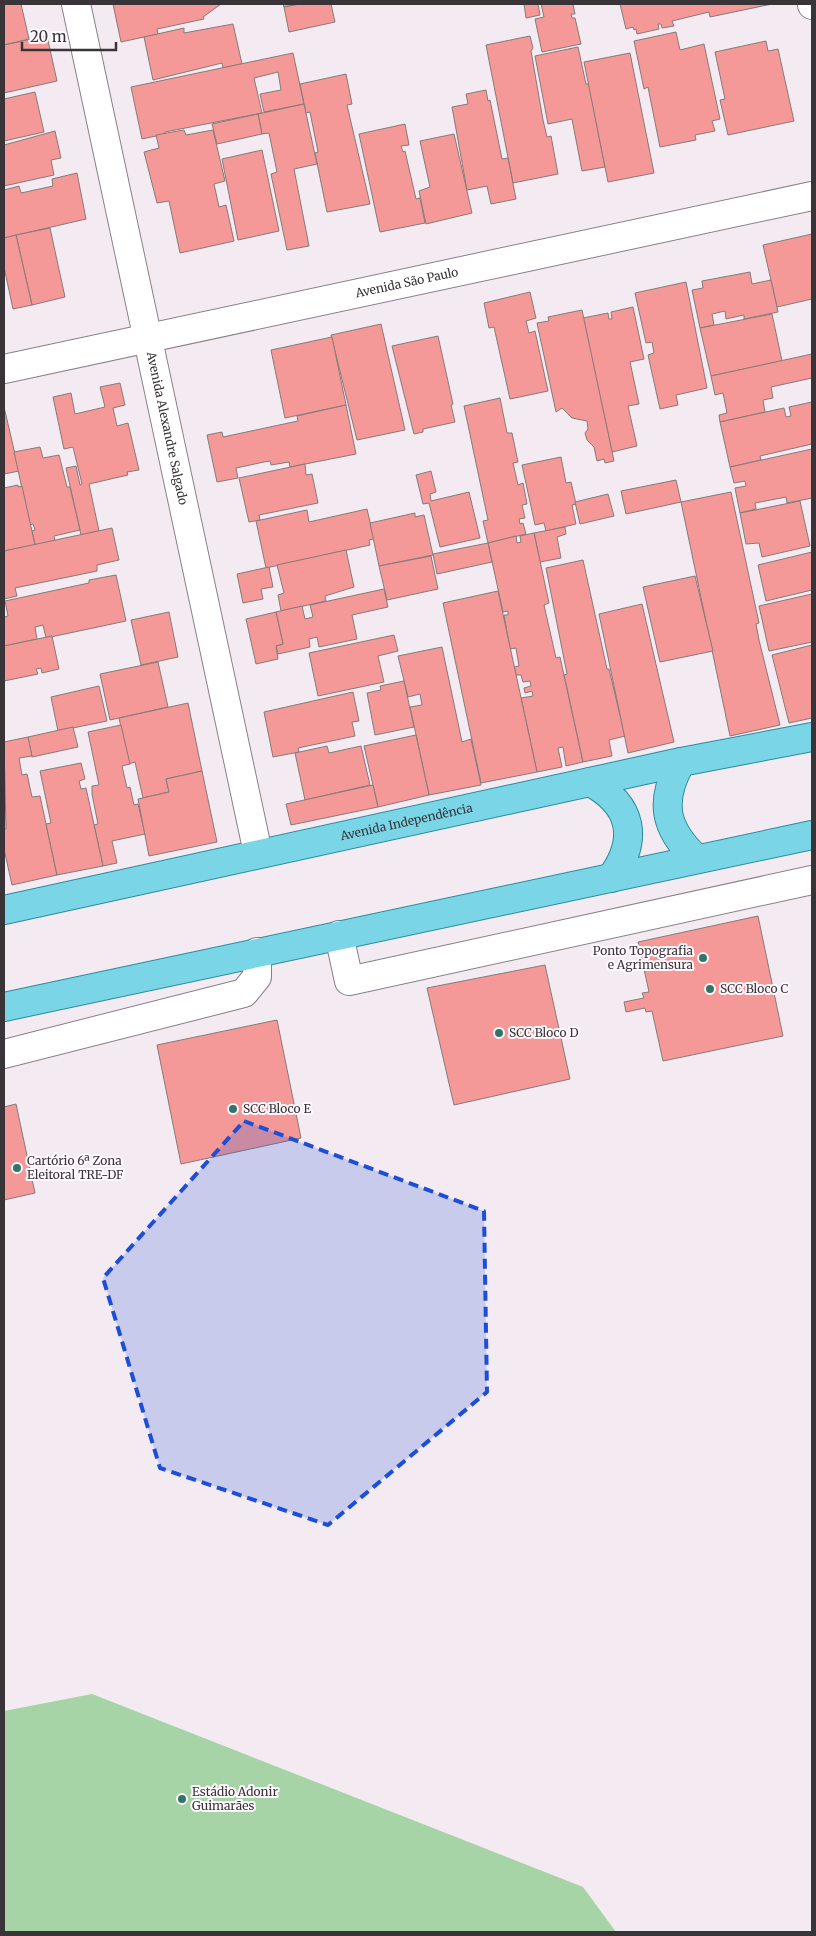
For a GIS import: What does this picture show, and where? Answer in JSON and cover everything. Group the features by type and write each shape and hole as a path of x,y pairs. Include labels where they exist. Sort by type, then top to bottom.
{"main road":[{"name":"Avenida Independência","path":"4,910 681,762 812,737"},
{"path":"681,762 670,781 667,803 670,824 681,844 697,859"},
{"path":"590,782 607,791 620,806 628,824 628,844 622,862 611,878"},
{"path":"4,1007 812,835"}],"street":[{"name":"Avenida Alexandre Salgado","path":"76,4 258,854"},
{"name":"Avenida São Paulo","path":"4,369 812,196"},
{"path":"339,935 349,981 812,880"},
{"path":"4,1054 244,993 258,977 257,952"}],"highlighted area":[{"path":"244,1121 484,1211 487,1392 328,1525 160,1468 103,1278"}],"green space":[{"name":"Estádio Adonir Guimarães","path":"92,1694 583,1887 616,1932 4,1932 4,1711"}],"building":[{"path":"4,4 21,4 29,39 4,45"},
{"path":"113,4 221,4 203,17 204,19 157,29 158,34 121,42"},
{"path":"283,4 300,4 284,7"},
{"path":"300,4 331,4 335,22 289,32 284,7"},
{"path":"524,4 538,4 540,15 526,18"},
{"path":"541,4 573,4 575,14 571,14 572,18 575,18 581,44 542,52 535,19 544,17"},
{"path":"620,4 772,4 710,17 709,12 672,21 674,26 662,28 661,24 658,24 659,29 637,34 636,29 634,30 633,27 626,29"},
{"path":"233,24 242,64 223,68 222,63 153,80 144,37 184,28 184,33"},
{"path":"676,32 680,50 704,44 720,119 712,121 715,131 695,135 696,140 660,147 648,87 644,89 634,41"},
{"path":"47,36 57,81 4,93 4,45"},
{"path":"530,36 543,120 547,137 551,136 558,174 513,183 486,45"},
{"path":"766,41 768,51 778,49 794,121 728,135 720,100 725,99 715,52"},
{"path":"578,47 586,84 589,84 605,167 582,171 572,119 548,124 535,56"},
{"path":"293,53 304,104 264,112 260,94 281,90 278,72 254,78 262,113 165,132 165,134 142,139 131,87"},
{"path":"630,53 654,173 608,182 584,62"},
{"path":"346,74 352,104 347,105 370,204 327,212 315,153 318,152 310,112 306,113 300,84"},
{"path":"486,90 488,101 490,100 502,159 508,158 516,199 491,204 487,186 467,190 452,107 468,104 466,94"},
{"path":"35,92 44,132 4,141 4,99"},
{"path":"304,104 317,164 294,169 309,246 287,250 271,174 277,172 269,133 262,134 258,114"},
{"path":"258,114 262,134 217,144 212,124"},
{"path":"405,124 409,145 401,146 403,152 405,151 416,199 420,198 425,223 380,232 359,134"},
{"path":"184,130 186,135 213,130 225,181 214,184 219,207 226,205 234,241 180,253 169,201 157,203 144,152 159,148 156,135"},
{"path":"55,131 61,158 51,160 54,175 4,186 4,145"},
{"path":"454,134 472,213 426,224 419,191 430,187 420,141"},
{"path":"262,150 279,231 238,240 222,159"},
{"path":"77,173 86,219 4,238 4,190 19,186 21,193 53,186 52,179"},
{"path":"50,228 65,297 32,305 16,235"},
{"path":"812,234 812,299 777,307 763,245"},
{"path":"16,235 32,305 13,309 4,267 4,238"},
{"path":"750,272 752,284 771,280 778,312 744,319 744,315 726,319 725,311 712,314 714,325 700,328 692,290 703,288 702,281"},
{"path":"686,282 707,388 676,395 678,405 660,409 648,355 654,353 652,342 646,343 635,293"},
{"path":"530,292 536,318 526,321 529,333 535,331 548,391 510,399 494,327 489,328 484,303"},
{"path":"633,307 644,359 630,362 639,404 628,406 637,446 612,452 583,318 608,313 609,319 612,319 611,312"},
{"path":"582,310 614,461 605,463 604,459 597,461 594,447 587,440 585,433 588,429 587,421 572,418 562,408 556,412 537,323 549,321 548,317"},
{"path":"772,314 782,361 711,376 700,328"},
{"path":"381,324 405,430 357,440 331,335"},
{"path":"438,336 453,404 451,405 455,422 423,429 423,432 414,434 392,346"},
{"path":"332,337 346,405 285,418 271,350"},
{"path":"812,354 812,378 771,387 773,398 763,400 765,412 720,422 719,415 727,413 723,393 715,395 711,376"},
{"path":"120,383 125,405 113,408 117,426 128,423 139,470 127,472 128,475 89,484 99,531 81,535 66,468 76,466 80,485 82,484 73,447 64,449 53,397 71,393 75,414 105,407 100,387"},
{"path":"500,398 507,433 512,433 518,462 513,463 518,485 523,483 527,504 522,505 525,518 519,519 520,524 523,523 526,534 488,543 483,521 488,520 464,406"},
{"path":"812,402 812,444 760,456 761,460 730,467 720,422 784,408 786,417 791,416 789,407"},
{"path":"346,405 356,454 290,467 289,462 271,465 270,461 264,462 236,468 238,478 217,482 207,435 222,432 223,437 298,421 297,416"},
{"path":"4,407 19,471 4,474"},
{"path":"40,447 43,458 59,455 67,487 70,487 80,530 54,536 55,541 35,545 32,531 35,530 33,524 30,525 14,452"},
{"path":"812,449 812,498 787,503 786,497 755,503 756,509 740,513 735,488 746,486 745,481 734,483 730,467"},
{"path":"561,457 566,483 571,482 576,504 572,505 576,524 546,531 544,523 535,525 522,465"},
{"path":"305,464 306,475 312,474 318,503 259,515 260,520 249,522 239,478"},
{"path":"431,471 436,492 430,494 431,501 469,492 480,538 440,547 429,503 423,504 416,475"},
{"path":"676,480 681,502 626,514 621,491"},
{"path":"18,485 18,487 22,486 35,545 4,551 4,488"},
{"path":"731,492 759,623 756,624 759,640 780,725 730,736 681,502"},
{"path":"608,494 614,516 580,524 575,502"},
{"path":"800,501 810,546 762,557 759,543 746,544 740,513"},
{"path":"367,509 374,539 369,540 370,545 266,568 256,521 307,510 309,522"},
{"path":"415,513 415,517 424,515 433,555 379,566 370,523"},
{"path":"565,527 566,534 557,537 561,558 540,562 534,533"},
{"path":"112,528 119,560 97,565 97,571 15,588 17,596 4,599 4,551"},
{"path":"534,533 549,603 544,605 556,658 560,657 583,762 566,766 563,747 558,748 562,767 537,772 521,698 533,696 532,691 525,693 524,688 531,686 530,681 523,682 521,675 516,675 514,667 519,666 516,648 510,649 504,615 508,615 508,611 503,612 488,543 516,536 517,543 521,542 520,536"},
{"path":"488,543 492,562 437,574 433,554"},
{"path":"346,550 354,587 325,596 326,601 281,611 278,595 284,593 277,565"},
{"path":"812,552 812,590 766,601 758,565"},
{"path":"431,556 438,589 387,600 379,566"},
{"path":"583,560 607,669 609,669 625,736 609,740 612,756 583,762 564,675 567,674 546,568"},
{"path":"269,567 273,587 261,589 263,599 243,603 237,574"},
{"path":"116,575 126,621 46,638 43,625 35,627 37,639 4,646 4,617 8,616 5,601 89,583 89,580"},
{"path":"695,576 713,651 660,662 643,587"},
{"path":"384,589 388,607 352,615 357,639 319,647 317,637 309,639 310,647 278,654 276,646 283,644 276,612 302,606 305,619 313,617 310,605"},
{"path":"498,591 537,772 481,783 443,603"},
{"path":"812,594 812,642 769,651 759,606"},
{"path":"642,604 674,742 628,753 599,614"},
{"path":"169,612 178,657 141,665 131,620"},
{"path":"276,612 283,644 276,646 278,659 256,664 246,619"},
{"path":"394,635 398,651 378,656 384,682 318,696 309,653"},
{"path":"52,636 59,669 42,673 41,668 36,669 38,674 4,681 4,646"},
{"path":"812,645 812,718 789,723 772,655"},
{"path":"442,647 462,742 471,739 481,785 429,795 410,707 422,705 420,694 408,697 398,656"},
{"path":"158,662 168,707 110,720 100,674"},
{"path":"404,681 414,727 375,735 367,693 381,690 380,686"},
{"path":"99,686 107,721 58,731 51,697"},
{"path":"353,692 359,721 352,722 355,736 298,748 299,752 273,757 264,712"},
{"path":"188,703 202,771 166,779 169,792 143,798 135,762 129,764 119,718"},
{"path":"121,725 130,764 122,766 127,788 130,787 134,805 138,804 145,834 112,841 117,863 103,866 94,825 98,824 92,794 92,786 99,785 88,732"},
{"path":"73,727 78,747 32,757 28,737"},
{"path":"416,735 429,795 378,807 364,746"},
{"path":"28,737 32,756 19,758 22,775 27,774 32,797 40,796 57,875 12,885 4,849 4,829 6,829 4,742"},
{"path":"327,746 329,753 361,746 370,785 305,800 295,753"},
{"path":"81,763 85,779 79,781 81,789 86,788 103,866 57,875 46,824 51,823 40,771"},
{"path":"202,771 217,842 149,856 138,799 169,792 166,779"},
{"path":"373,785 378,807 291,825 286,804"},
{"name":"SCC Bloco C","path":"758,916 783,1036 663,1061 652,1011 646,1012 645,1008 626,1012 624,1002 644,998 642,993 649,992 638,942"},
{"name":"SCC Bloco D","path":"545,965 570,1079 454,1105 427,988"},
{"name":"SCC Bloco E","path":"277,1020 301,1138 181,1164 157,1045"},
{"name":"Cartório 6ª Zona Eleitoral TRE-DF","path":"16,1104 35,1193 4,1200 4,1107"}],"place":[{"name":"Ponto Topografia e Agrimensura","path":"703,958"},
{"name":"SCC Bloco C","path":"710,989"},
{"name":"SCC Bloco D","path":"499,1033"},
{"name":"SCC Bloco E","path":"233,1109"},
{"name":"Cartório 6ª Zona Eleitoral TRE-DF","path":"17,1168"},
{"name":"Estádio Adonir Guimarães","path":"182,1799"}]}
